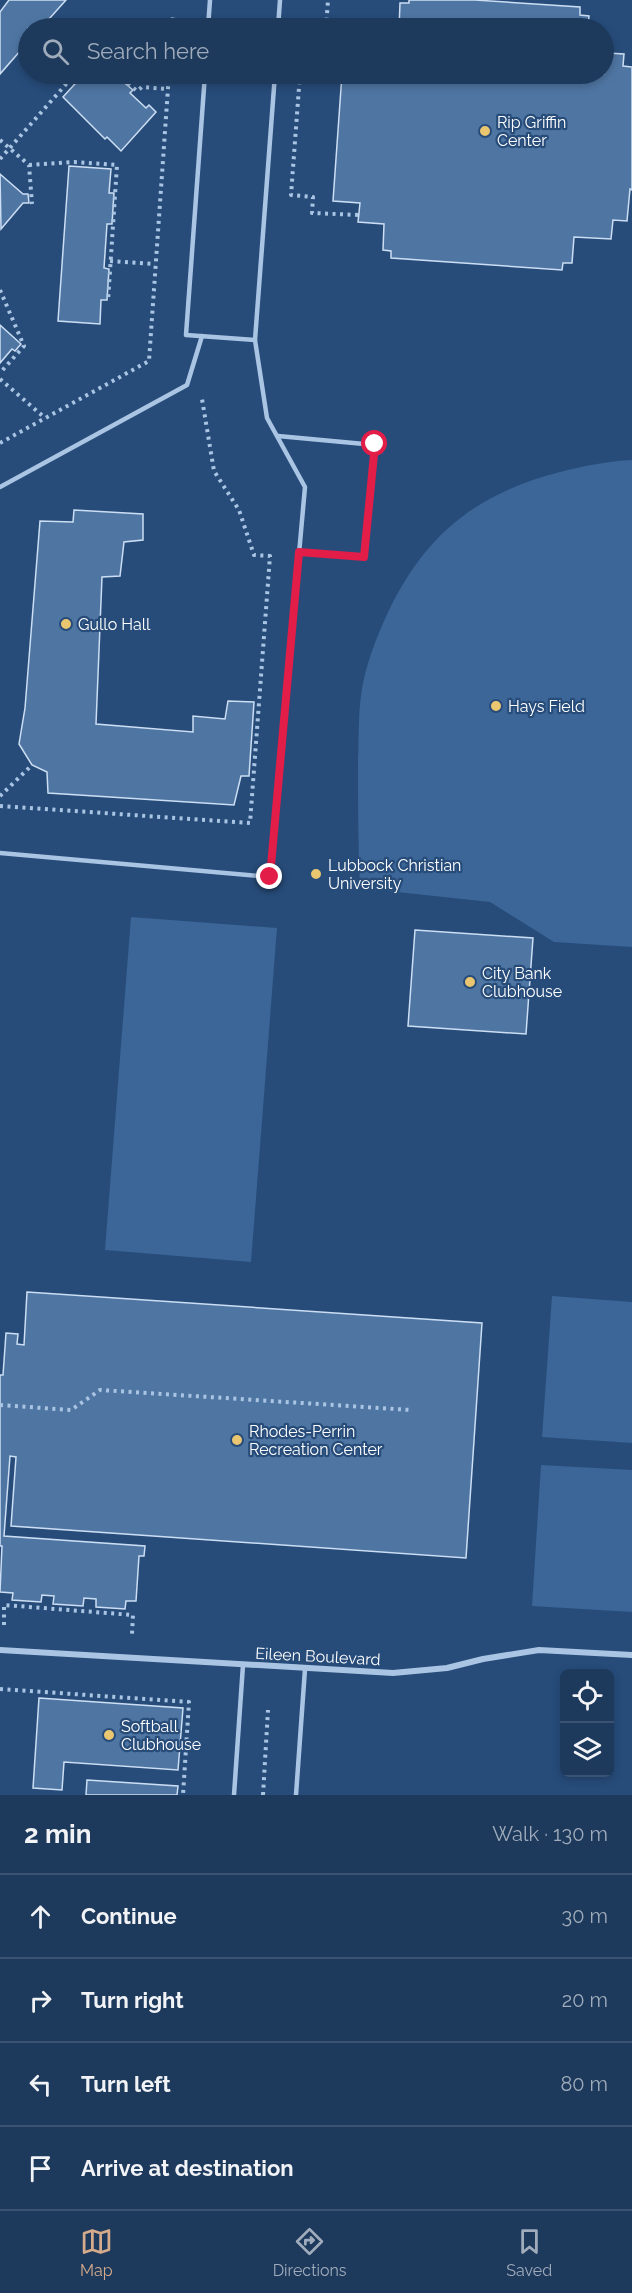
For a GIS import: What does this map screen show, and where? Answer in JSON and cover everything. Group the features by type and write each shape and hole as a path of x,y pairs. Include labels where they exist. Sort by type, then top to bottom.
{"street":[{"name":"Eileen Boulevard","path":"0,1650 366,1672 417,1672 539,1650 632,1655"}],"lane":[{"path":"209,18 210,0"},
{"path":"279,18 280,0"},
{"path":"203,84 186,335 255,340"},
{"path":"0,853 270,877 305,487 267,418 255,340 274,84"},
{"path":"0,488 187,385 202,336"},
{"path":"278,436 375,444 364,557 299,552"},
{"path":"234,1795 243,1665"},
{"path":"296,1795 304,1669"}],"path":[{"path":"327,18 328,0"},
{"path":"0,159 66,84"},
{"path":"128,84 137,91 142,87 168,89"},
{"path":"0,443 149,361 168,84"},
{"path":"299,84 291,195 313,197 312,213 359,214"},
{"path":"0,140 29,165 74,162 117,165 108,301"},
{"path":"29,165 32,204"},
{"path":"110,261 155,264"},
{"path":"0,290 24,346 0,373"},
{"path":"0,379 45,418"},
{"path":"0,806 250,823 270,556 254,555 239,510 214,471 202,399"},
{"path":"0,796 32,765"},
{"path":"0,1405 71,1410 99,1390 411,1410"},
{"path":"4,1625 2,1605 133,1615 132,1634"},
{"path":"0,1689 189,1702 183,1795"},
{"path":"262,1795 268,1710"}],"shaded area":[{"name":"Hays Field","path":"632,460 632,947 554,942 490,902 360,888 358,760 361,692 378,634 406,580 422,556 440,536 459,519 505,491 560,472 614,461"},
{"path":"131,917 277,928 251,1262 105,1250"},
{"path":"552,1296 632,1302 632,1443 542,1437"},
{"path":"541,1465 632,1470 632,1612 532,1606"}],"building":[{"path":"9,0 66,0 50,18 18,18 18,53 0,74 0,12"},
{"path":"409,0 475,0 580,7 580,15 589,16 589,18 399,18 400,3 409,3"},
{"name":"Rip Griffin Center","path":"614,53 624,54 623,66 632,67 632,190 630,189 627,221 613,220 611,239 574,237 572,263 563,263 562,270 391,258 391,251 383,250 384,224 358,222 360,203 333,201 341,84 614,84"},
{"path":"75,84 126,84 133,90 130,93 146,108 149,105 156,112 121,151 107,137 105,139 63,97"},
{"path":"69,166 111,169 109,193 114,193 112,224 107,224 104,268 109,269 107,300 101,300 100,324 58,321"},
{"path":"0,174 23,194 28,194 29,203 23,203 1,229"},
{"path":"0,325 21,344 15,351 12,349 0,363"},
{"name":"Gullo Hall","path":"74,510 143,514 143,540 124,542 120,576 102,577 96,724 193,732 193,716 225,719 228,701 254,702 249,776 241,776 234,805 48,793 47,772 32,765 19,744 25,708 40,521 73,522"},
{"name":"City Bank Clubhouse","path":"415,930 533,938 526,1034 408,1026"},
{"name":"Rhodes-Perrin Recreation Center","path":"27,1292 482,1323 466,1558 11,1526 16,1457 10,1456 4,1536 145,1546 144,1556 139,1556 136,1601 126,1601 125,1609 96,1607 96,1599 84,1598 83,1606 53,1604 54,1596 42,1595 41,1602 12,1600 13,1593 0,1592 2,1546 0,1546 0,1375 3,1375 6,1333 18,1334 17,1344 24,1345"},
{"name":"Softball Clubhouse","path":"39,1698 183,1708 178,1770 64,1762 62,1790 33,1788"},
{"path":"87,1780 178,1786 177,1795 86,1795"}],"place":[{"name":"Rip Griffin Center","path":"485,131"},
{"name":"Gullo Hall","path":"66,624"},
{"name":"Hays Field","path":"496,706"},
{"name":"Lubbock Christian University","path":"316,874"},
{"name":"City Bank Clubhouse","path":"470,982"},
{"name":"Rhodes-Perrin Recreation Center","path":"237,1440"},
{"name":"Softball Clubhouse","path":"109,1735"}],"route":[{"path":"270,877 299,552 364,557 375,444"}]}
